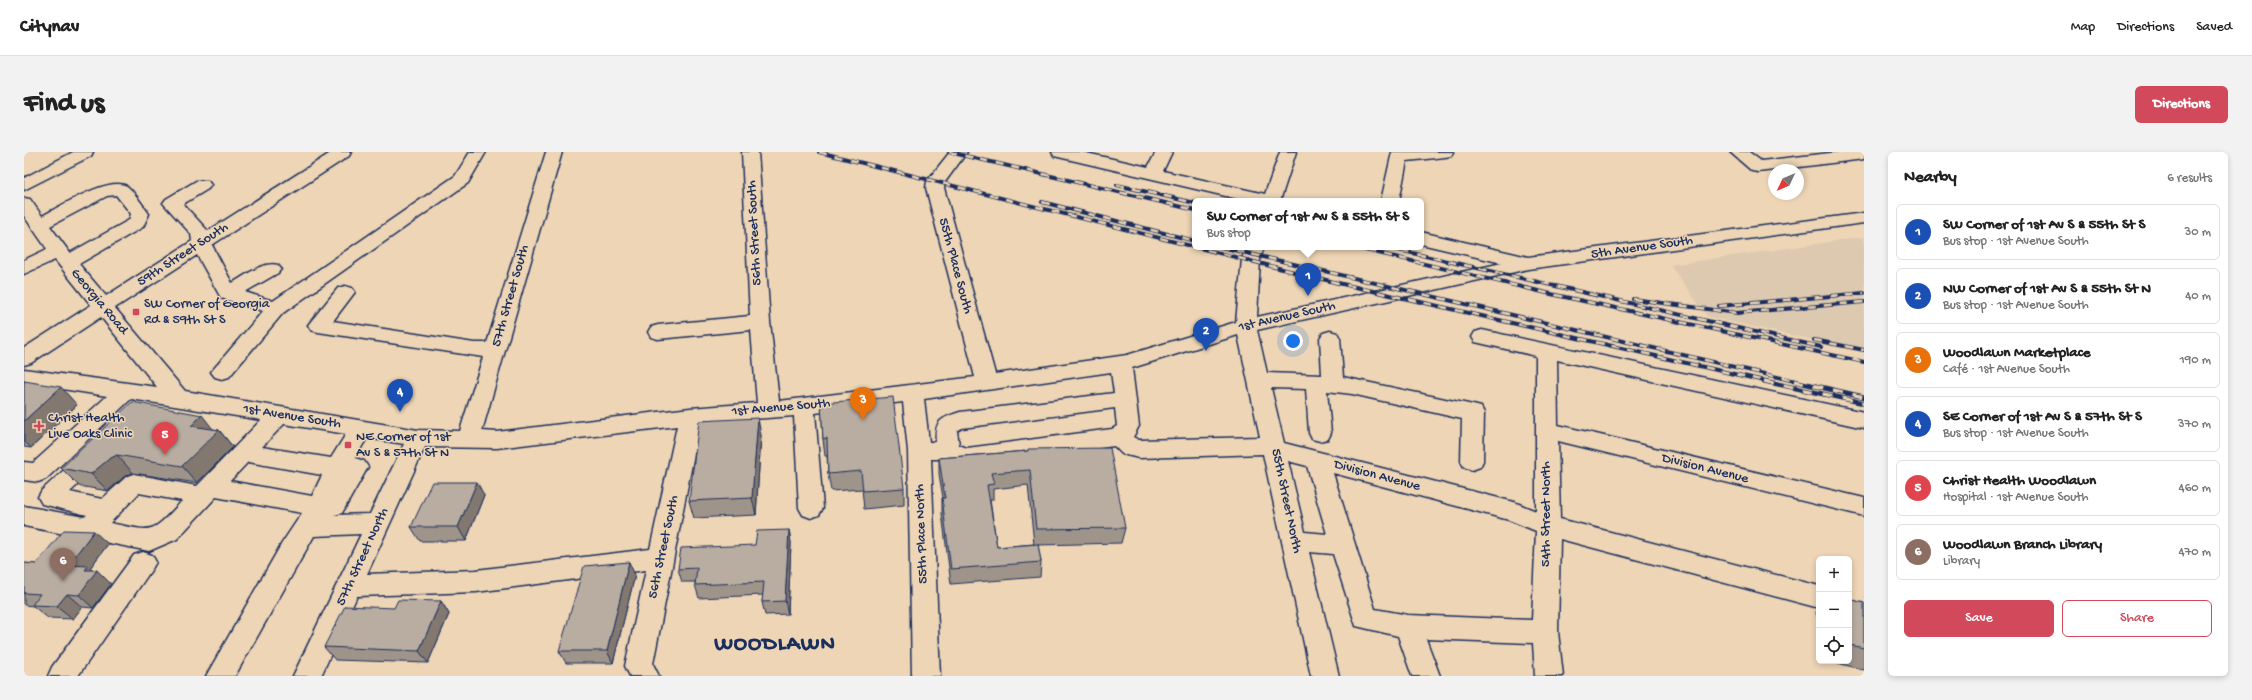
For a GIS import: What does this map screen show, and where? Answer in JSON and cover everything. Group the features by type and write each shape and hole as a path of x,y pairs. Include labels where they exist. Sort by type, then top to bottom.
{"street":[{"path":"24,185 85,152"},
{"name":"59th Street South","path":"24,358 343,152"},
{"path":"222,372 276,308 462,179 478,152"},
{"name":"57th Street South","path":"469,439 554,152"},
{"name":"56th Street South","path":"750,152 760,322 769,410"},
{"path":"1064,152 1257,198"},
{"path":"1153,174 1164,152"},
{"path":"1271,198 1288,152"},
{"path":"1391,198 1399,154 1445,152"},
{"path":"1738,152 1758,167 1864,154"},
{"name":"55th Place South","path":"958,153 936,181 935,188 987,383"},
{"path":"202,185 172,203 200,233 201,244 228,294 276,308"},
{"path":"24,268 63,257 137,223 140,214 120,190 112,189 103,191 39,225"},
{"name":"Georgia Road","path":"24,203 63,257 104,306 167,392"},
{"name":"5th Avenue South","path":"1424,239 1528,263 1864,218"},
{"name":"55th Street North","path":"1254,250 1251,259 1246,326 1325,676"},
{"name":"1st Avenue South","path":"24,376 127,390 167,392 279,415 418,438 497,440 690,416 804,407 987,383 1121,363 1246,326 1528,263"},
{"path":"228,294 271,268"},
{"path":"345,292 318,325 474,350 495,350"},
{"path":"658,332 760,322"},
{"path":"1482,337 1864,420"},
{"path":"1320,433 1324,383 1330,338"},
{"name":"54th Street North","path":"1546,352 1548,526 1546,632 1549,676"},
{"path":"919,451 948,450 966,457 1118,436 1124,433 1128,426 1121,363"},
{"path":"1259,380 1324,383 1473,414 1472,461"},
{"path":"24,471 38,473 127,390"},
{"path":"139,411 167,392"},
{"name":"55th Place North","path":"913,393 919,451 926,676"},
{"path":"948,450 946,429 952,423 960,420 1125,399"},
{"path":"804,407 811,508"},
{"path":"24,516 149,541 168,532 279,415"},
{"name":"56th Street South","path":"645,676 639,666 690,416"},
{"path":"220,676 313,517 337,468 361,428"},
{"name":"Division Avenue","path":"1546,430 1864,507"},
{"name":"Division Avenue","path":"1118,436 1130,448 1139,449 1274,447 1317,460 1514,512 1548,526 1816,596"},
{"name":"57th Street North","path":"307,676 418,438"},
{"path":"106,444 50,498 107,510"},
{"path":"243,453 337,468"},
{"path":"1317,460 1365,618 1408,626 1546,632"},
{"path":"89,528 134,483 206,492 313,517 378,524"},
{"path":"1295,541 1342,545"},
{"path":"350,586 476,581 662,558"},
{"path":"62,676 143,562"},
{"path":"1408,626 1426,676"}],"shaded area":[{"path":"1864,237 1864,351 1708,317 1670,265"}],"building":[{"path":"24,381 61,387 24,421"},
{"path":"893,397 904,488 863,491 861,471 828,474 827,438 823,439 821,403"},
{"path":"132,402 202,415 191,426 219,430 182,466 117,455 109,459 91,474 61,468"},
{"path":"758,418 752,498 689,501 699,421"},
{"path":"1110,448 1125,528 1036,529 1030,470 991,473 994,484 987,485 997,547 1038,544 1041,562 951,569 942,498 945,498 939,458 1028,451 1028,449"},
{"path":"432,482 477,482 458,527 411,527"},
{"path":"64,530 94,531 68,565 88,566 85,570 97,570 79,595 67,594 57,606 32,605 40,594 24,593 24,563 36,564"},
{"path":"789,530 785,601 762,602 764,582 695,585 697,568 678,569 681,548 755,545 757,531"},
{"path":"629,562 607,651 559,651 584,566"},
{"path":"398,600 441,601 419,651 324,647 345,606 394,608"},
{"path":"1852,600 1864,603 1864,648 1852,645"}],"railway":[{"path":"819,152 1192,246"},
{"path":"949,152 1192,209"},
{"path":"1117,185 1192,202"},
{"path":"1042,202 1192,240"},
{"path":"1207,250 1338,283 1769,382"},
{"path":"1234,250 1799,382"},
{"path":"1366,250 1551,294 1864,362"},
{"path":"1399,250 1821,347"},
{"path":"1719,306 1864,293"},
{"path":"1633,299 1737,313 1864,302"},
{"path":"1814,340 1864,350"},
{"path":"1764,381 1864,403"},
{"path":"1794,381 1864,397"}],"place":[{"name":"SW Corner of 1st Av S & 55th St S","path":"1308,296"},
{"name":"SW Corner of Georgia Rd & 59th St S","path":"136,312"},
{"name":"NW Corner of 1st Av S & 55th St N","path":"1206,351"},
{"name":"SE Corner of 1st Av S & 57th St S","path":"400,412"},
{"name":"Woodlawn Marketplace","path":"863,420"},
{"name":"Christ Health Live Oaks Clinic","path":"39,426"},
{"name":"NE Corner of 1st Av S & 57th St N","path":"348,445"},
{"name":"Christ Health Woodlawn","path":"165,455"},
{"name":"Woodlawn Branch Library","path":"63,581"}],"district":[{"name":"WOODLAWN","path":"775,645"}]}
